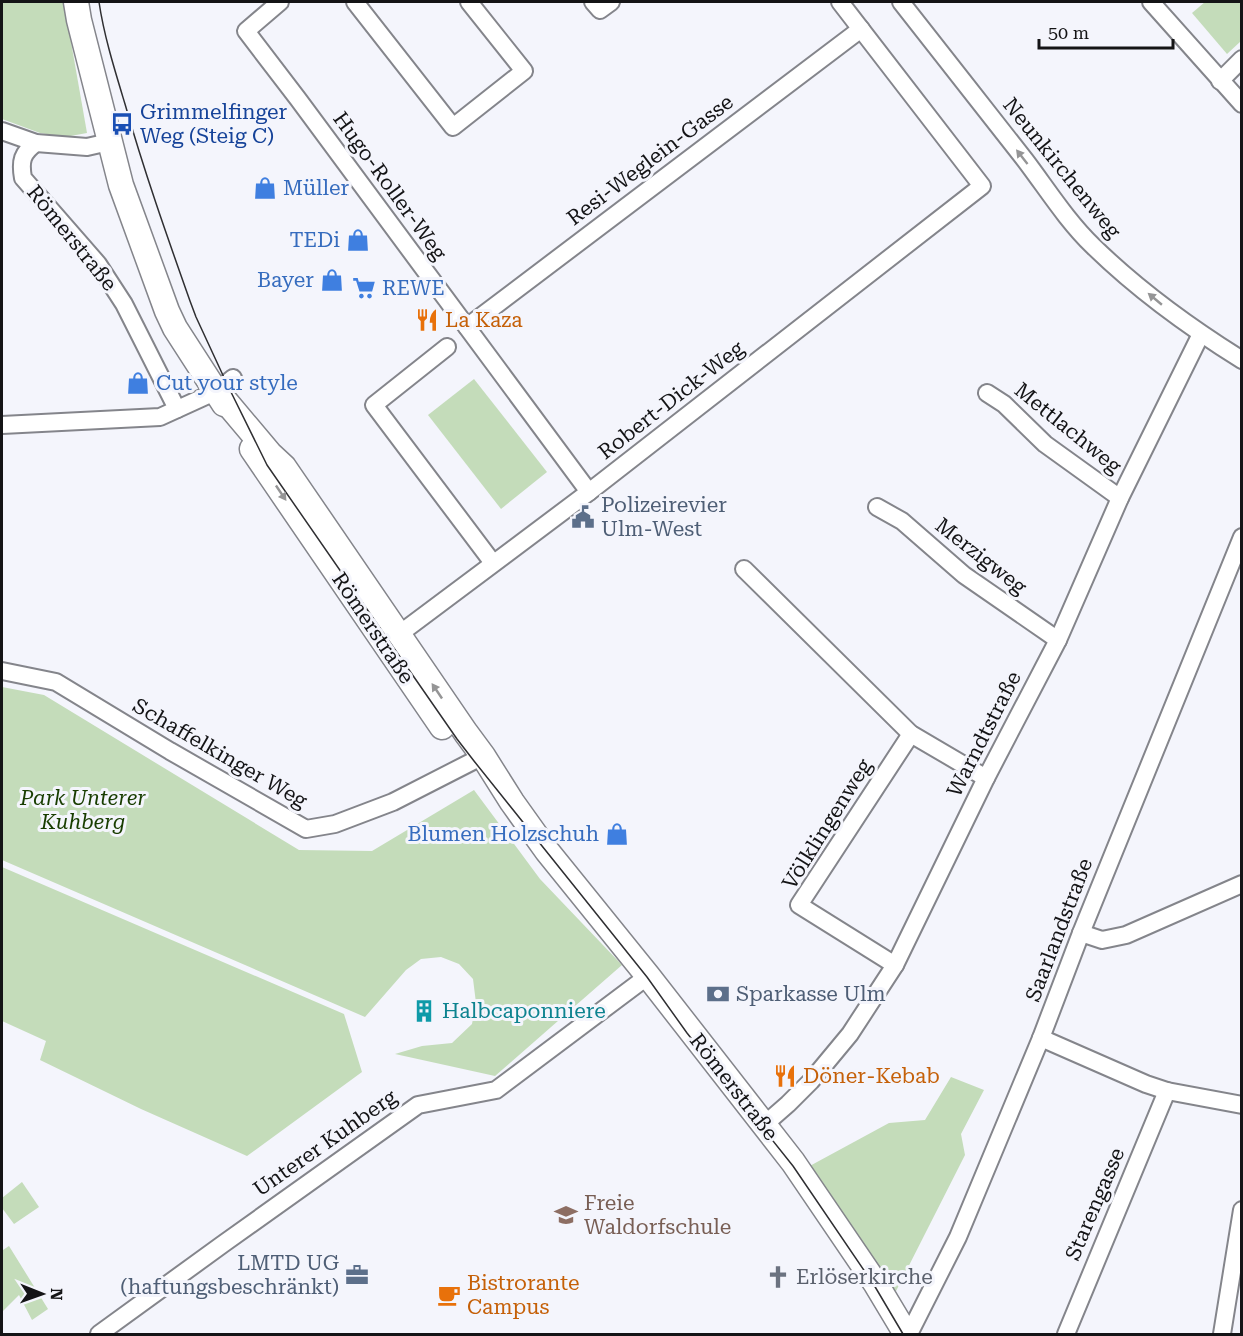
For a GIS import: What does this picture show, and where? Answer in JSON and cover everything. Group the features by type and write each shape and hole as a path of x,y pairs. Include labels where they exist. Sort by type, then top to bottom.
{"street":[{"name":"Römerstraße","path":"76,2 121,184 175,328 225,384 250,431 284,467 392,640"},
{"name":"Hugo-Roller-Weg","path":"280,2 246,31 589,492"},
{"path":"355,2 453,127 524,71 470,2"},
{"path":"593,2 600,10 611,2"},
{"path":"840,2 861,29"},
{"name":"Neunkirchenweg","path":"901,2 1092,246 1172,314 1242,360"},
{"path":"1161,5 1220,81 1242,104"},
{"name":"Resi-Weglein-Gasse","path":"467,327 861,29"},
{"name":"Robert-Dick-Weg","path":"392,640 589,492 982,186 861,29"},
{"path":"1220,81 1242,59"},
{"path":"2,131 36,143 87,147 109,142"},
{"name":"Römerstraße","path":"36,143 27,149 21,165 23,178 98,264 124,304 177,409"},
{"name":"Warndtstraße","path":"764,1125 811,1081 850,1034 895,965 986,778 1058,640 1120,498 1201,334"},
{"path":"447,347 374,405 493,563"},
{"name":"Römerstraße","path":"225,384 265,469 392,640 476,760 793,1162 908,1335"},
{"path":"2,425 160,417 225,384"},
{"name":"Mettlachweg","path":"987,393 1004,404 1045,444 1120,498"},
{"name":"Merzigweg","path":"877,507 902,521 964,576 1058,640"},
{"name":"Saarlandstraße","path":"908,1335 958,1237 1041,1038 1081,933 1241,541"},
{"path":"744,569 911,734 986,778"},
{"name":"Schaffelkinger Weg","path":"2,671 56,682 306,829 335,824 393,801 476,760"},
{"name":"Völklingenweg","path":"895,965 799,905 911,734"},
{"path":"1081,933 1102,940 1126,935 1242,884"},
{"name":"Unterer Kuhberg","path":"99,1335 212,1251 418,1106 496,1090 648,976"},
{"path":"1041,1038 1146,1084 1242,1105"},
{"name":"Starengasse","path":"1066,1335 1167,1090"},
{"path":"1221,1335 1242,1210"}],"green space":[{"path":"2,2 64,2 87,133 65,137 40,133 2,119"},
{"path":"1205,2 1241,2 1241,41 1227,54 1192,13"},
{"path":"474,379 547,472 501,509 428,415"},
{"name":"Park Unterer Kuhberg","path":"2,687 44,695 299,850 372,851 474,790 540,879 622,965 495,1076 395,1054 422,1046 452,1043 472,1024 476,1003 473,979 459,964 441,957 421,959 406,970 365,1017 2,860"},
{"path":"2,867 344,1014 362,1072 247,1156 141,1109 40,1060 46,1041 2,1021"},
{"path":"951,1077 984,1090 961,1134 965,1155 893,1297 806,1168 889,1123 925,1120"},
{"path":"22,1182 39,1207 14,1224 2,1208 2,1198"},
{"path":"9,1246 48,1309 32,1320 19,1295 2,1312 2,1248 3,1250"}],"tram line":[{"path":"99,2 110,53 132,129 190,301 267,465 457,739 647,977 687,1033 793,1166 874,1285 903,1334"}],"place":[{"name":"Grimmelfinger Weg (Steig C)","path":"122,124"},
{"name":"Müller","path":"265,188"},
{"name":"TEDi","path":"358,240"},
{"name":"Bayer","path":"332,280"},
{"name":"REWE","path":"364,288"},
{"name":"La Kaza","path":"427,320"},
{"name":"Cut your style","path":"138,383"},
{"name":"Polizeirevier Ulm-West","path":"583,517"},
{"name":"Blumen Holzschuh","path":"617,834"},
{"name":"Sparkasse Ulm","path":"718,994"},
{"name":"Halbcaponniere","path":"424,1011"},
{"name":"Döner-Kebab","path":"785,1076"},
{"name":"Freie Waldorfschule","path":"566,1215"},
{"name":"LMTD UG (haftungsbeschränkt)","path":"357,1275"},
{"name":"Erlöserkirche","path":"778,1277"},
{"name":"Bistrorante Campus","path":"449,1295"}]}
